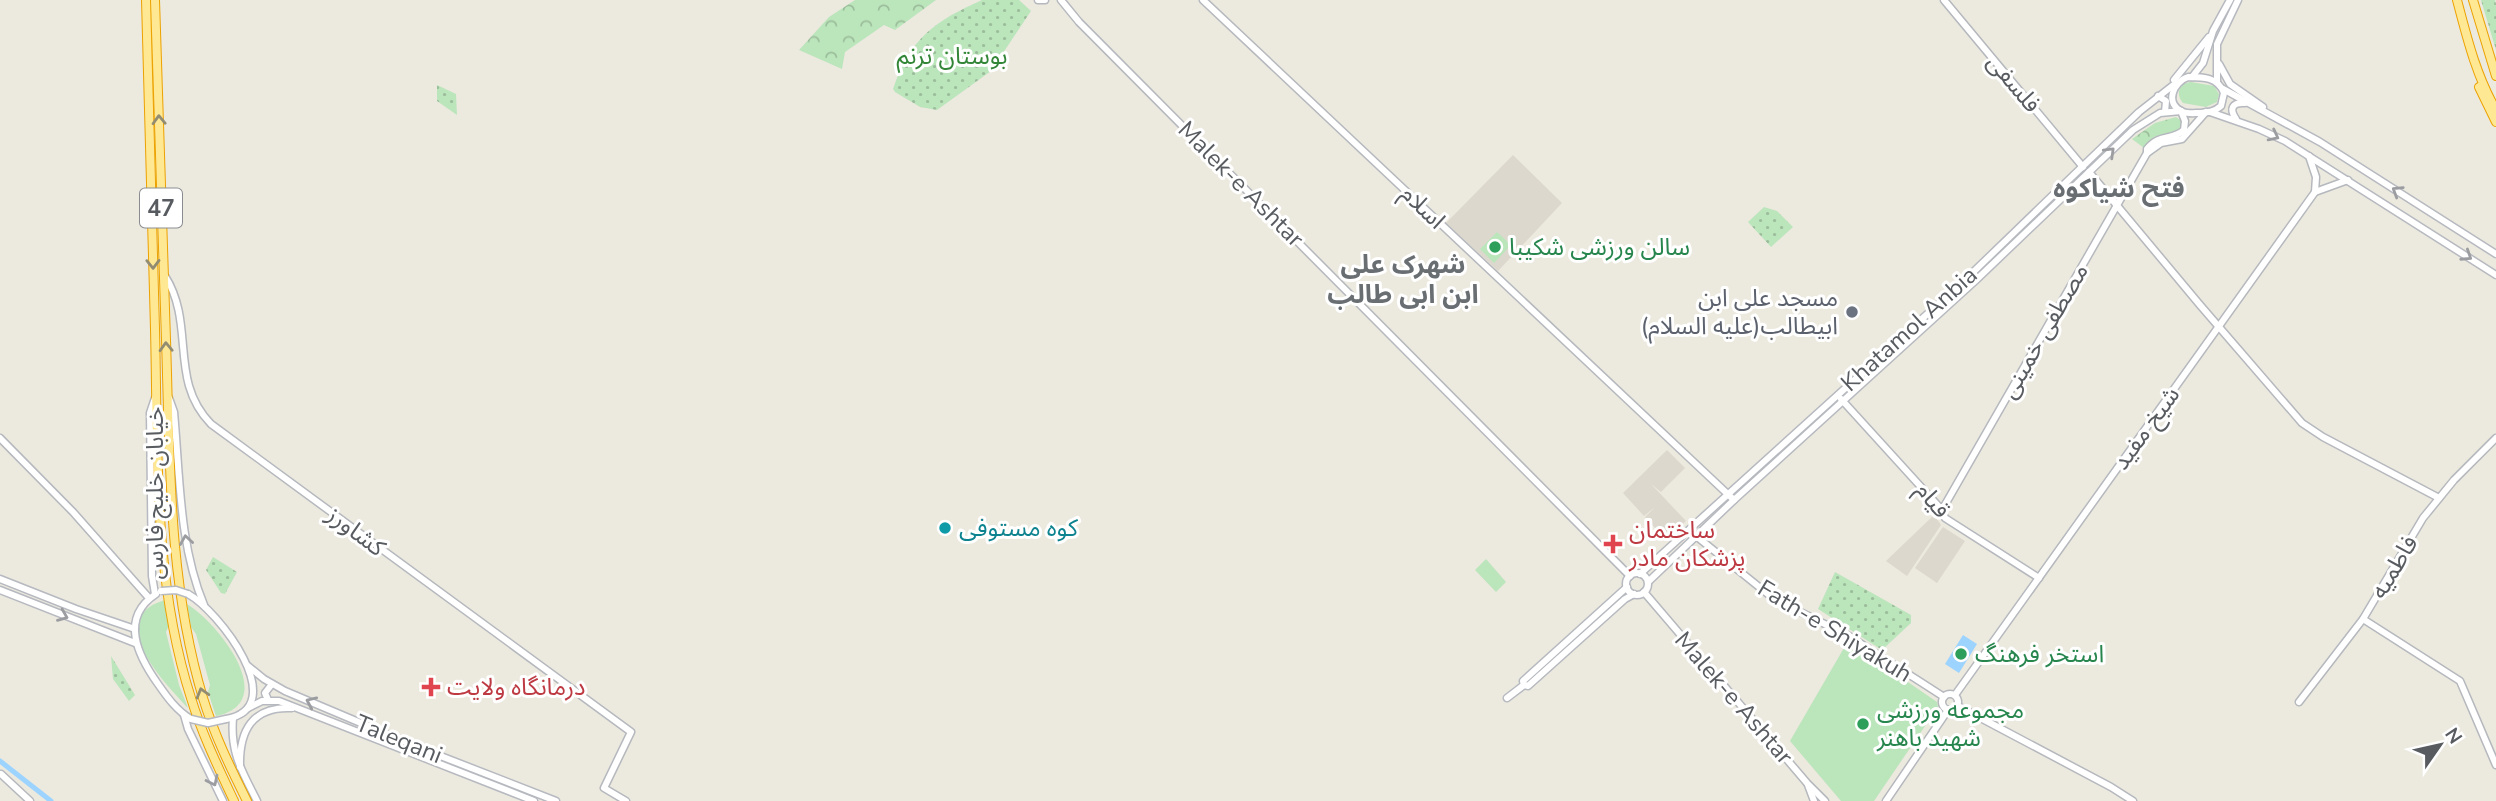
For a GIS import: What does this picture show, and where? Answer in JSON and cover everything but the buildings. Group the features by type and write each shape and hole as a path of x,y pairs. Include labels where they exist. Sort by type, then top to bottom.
{"highway":[{"name":"47","path":"146,0 156,393 163,547 176,637 191,698 209,747 234,801"},
{"name":"47","path":"155,0 174,536 188,640 204,700 219,745 247,801"},
{"path":"2457,0 2479,91 2496,122"},
{"path":"2473,0 2496,76"},
{"path":"2475,67 2496,110"}],"street":[{"path":"1038,0 1045,0"},
{"name":"Malek-e Ashtar","path":"1061,0 1079,22 1630,576"},
{"name":"اسلام","path":"1203,0 1731,497"},
{"name":"فلسفی","path":"1944,0 2083,167"},
{"path":"2166,90 2213,31 2230,0"},
{"path":"2217,82 2219,35 2238,0"},
{"path":"2192,76 2203,62 2213,31"},
{"path":"2217,56 2230,84 2273,115 2496,254"},
{"path":"2273,115 2246,103 2223,89 2217,82 2192,76 2176,83 2172,98 2181,111 2208,112 2237,121 2259,129 2309,156 2496,275"},
{"name":"Khatamol Anbia","path":"1648,582 1696,536 1731,497 1838,395 1966,279 2158,96 2176,83"},
{"path":"2147,153 2161,144 2182,139 2208,112 2218,109 2223,102 2223,89"},
{"path":"2158,96 2165,102 2165,112"},
{"path":"2237,121 2232,111 2233,106 2246,103"},
{"name":"Khatamol Anbia","path":"1640,573 1843,401 2140,124 2165,112 2181,111"},
{"name":"مصطفی خمینی","path":"1942,510 2147,149 2157,139 2182,132 2185,124 2181,111"},
{"path":"2309,156 2316,177 2315,192 2348,180"},
{"path":"2089,172 2302,423 2323,437 2439,498"},
{"name":"شیخ مفید","path":"1955,695 2315,192"},
{"name":"کشاورز","path":"164,275 173,289 179,312 185,372 199,412 232,440 631,732 604,788 626,801"},
{"name":"خیابان خلیج فارس","path":"155,595 152,576 150,413 156,393"},
{"name":"خیابان خلیج فارس","path":"167,393 174,412 184,530 190,562 204,605"},
{"name":"قیام","path":"1838,395 1942,510 1945,518 2039,578"},
{"path":"0,438 155,595"},
{"name":"فاطمیه","path":"2299,702 2363,619 2423,518 2496,438"},
{"name":"Fath-e Shiyakuh","path":"1696,536 1774,598 1849,636 1944,696"},
{"path":"1507,698 1524,685 1528,686 1625,599 1644,592 1648,582 1640,573 1630,576 1627,587 1523,681 1524,685"},
{"path":"0,579 135,629"},
{"path":"1627,587 1634,594"},
{"path":"0,590 135,643"},
{"path":"223,801 184,715 146,669 135,643 138,617 155,595 176,590 188,594 204,605 227,632 248,666 253,688 248,708"},
{"name":"Malek-e Ashtar","path":"1644,592 1825,801"},
{"path":"2363,619 2460,681 2496,765"},
{"path":"104,633 108,620"},
{"name":"Taleqani","path":"248,666 272,684 420,748 556,801"},
{"path":"184,715 208,723 230,719 268,700 265,692 272,684"},
{"path":"1948,710 1942,704 1944,696 1955,695 1959,701 1958,706"},
{"name":"Taleqani","path":"268,700 301,708 534,801"},
{"path":"1886,801 1948,710 1958,706"},
{"path":"1958,706 2112,787 2133,801"},
{"path":"240,767 241,739 255,718 274,708 301,708"},
{"path":"230,719 233,744 240,767 257,801"},
{"path":"1,774 30,801"},
{"path":"1807,783 1814,801"}],"shaded area":[{"path":"1513,155 1562,203 1498,271 1446,223"},
{"path":"1667,450 1685,468 1661,492 1651,484 1686,521 1666,540 1645,517 1655,507 1644,516 1623,493"},
{"path":"1934,515 1941,525 1907,576 1886,561"},
{"path":"1943,527 1965,541 1937,583 1915,568"}],"green space":[{"path":"855,0 936,0 895,30 884,25 845,52 842,69 799,50 829,17"},
{"name":"بوستان ترنم","path":"982,0 1019,0 1031,11 991,71 937,110 920,107 895,92 893,89 907,57 926,33"},
{"path":"2481,0 2495,0 2496,50"},
{"path":"2191,82 2214,86 2219,94 2217,102 2206,107 2183,103 2179,96 2180,90 2184,84"},
{"path":"437,85 456,94 457,115 437,101"},
{"path":"2176,117 2182,121 2179,130 2154,137 2144,148 2132,139 2155,123"},
{"path":"1764,207 1777,211 1793,227 1771,247 1748,222"},
{"name":"سالن ورزشی شکیبا","path":"1497,232 1511,245 1494,263 1480,249"},
{"path":"213,557 237,572 225,594 221,593 206,570"},
{"path":"1486,559 1506,582 1496,592 1475,570"},
{"path":"1835,572 1911,615 1911,623 1882,650 1818,609"},
{"path":"165,600 169,625 166,632 179,685 188,708 154,668 138,636 138,622 147,609"},
{"path":"187,604 200,613 227,644 244,679 244,695 235,708 216,716 208,692 210,685 196,634 191,627"},
{"name":"مجموعه ورزشی شهید باهنر","path":"1848,641 1937,702 1938,707 1874,801 1841,801 1790,741"},
{"path":"111,656 135,695 129,701 113,679"}],"water":[{"name":"استخر فرهنگ","path":"1963,635 1977,644 1959,673 1945,664"}],"waterway":[{"path":"0,761 51,801"}],"place":[{"name":"سالن ورزشی شکیبا","path":"1495,247"},
{"name":"مسجد علی ابن ابیطالب(علیه السلام)","path":"1852,312"},
{"name":"کوه مستوفی","path":"945,528"},
{"name":"ساختمان پزشکان مادر","path":"1613,544"},
{"name":"استخر فرهنگ","path":"1961,654"},
{"name":"درمانگاه ولایت","path":"431,687"},
{"name":"مجموعه ورزشی شهید باهنر","path":"1863,724"}],"district":[{"name":"فتح شیاکوه","path":"2119,188"},
{"name":"شهرک علی ابن ابی طالب","path":"1403,279"}]}
